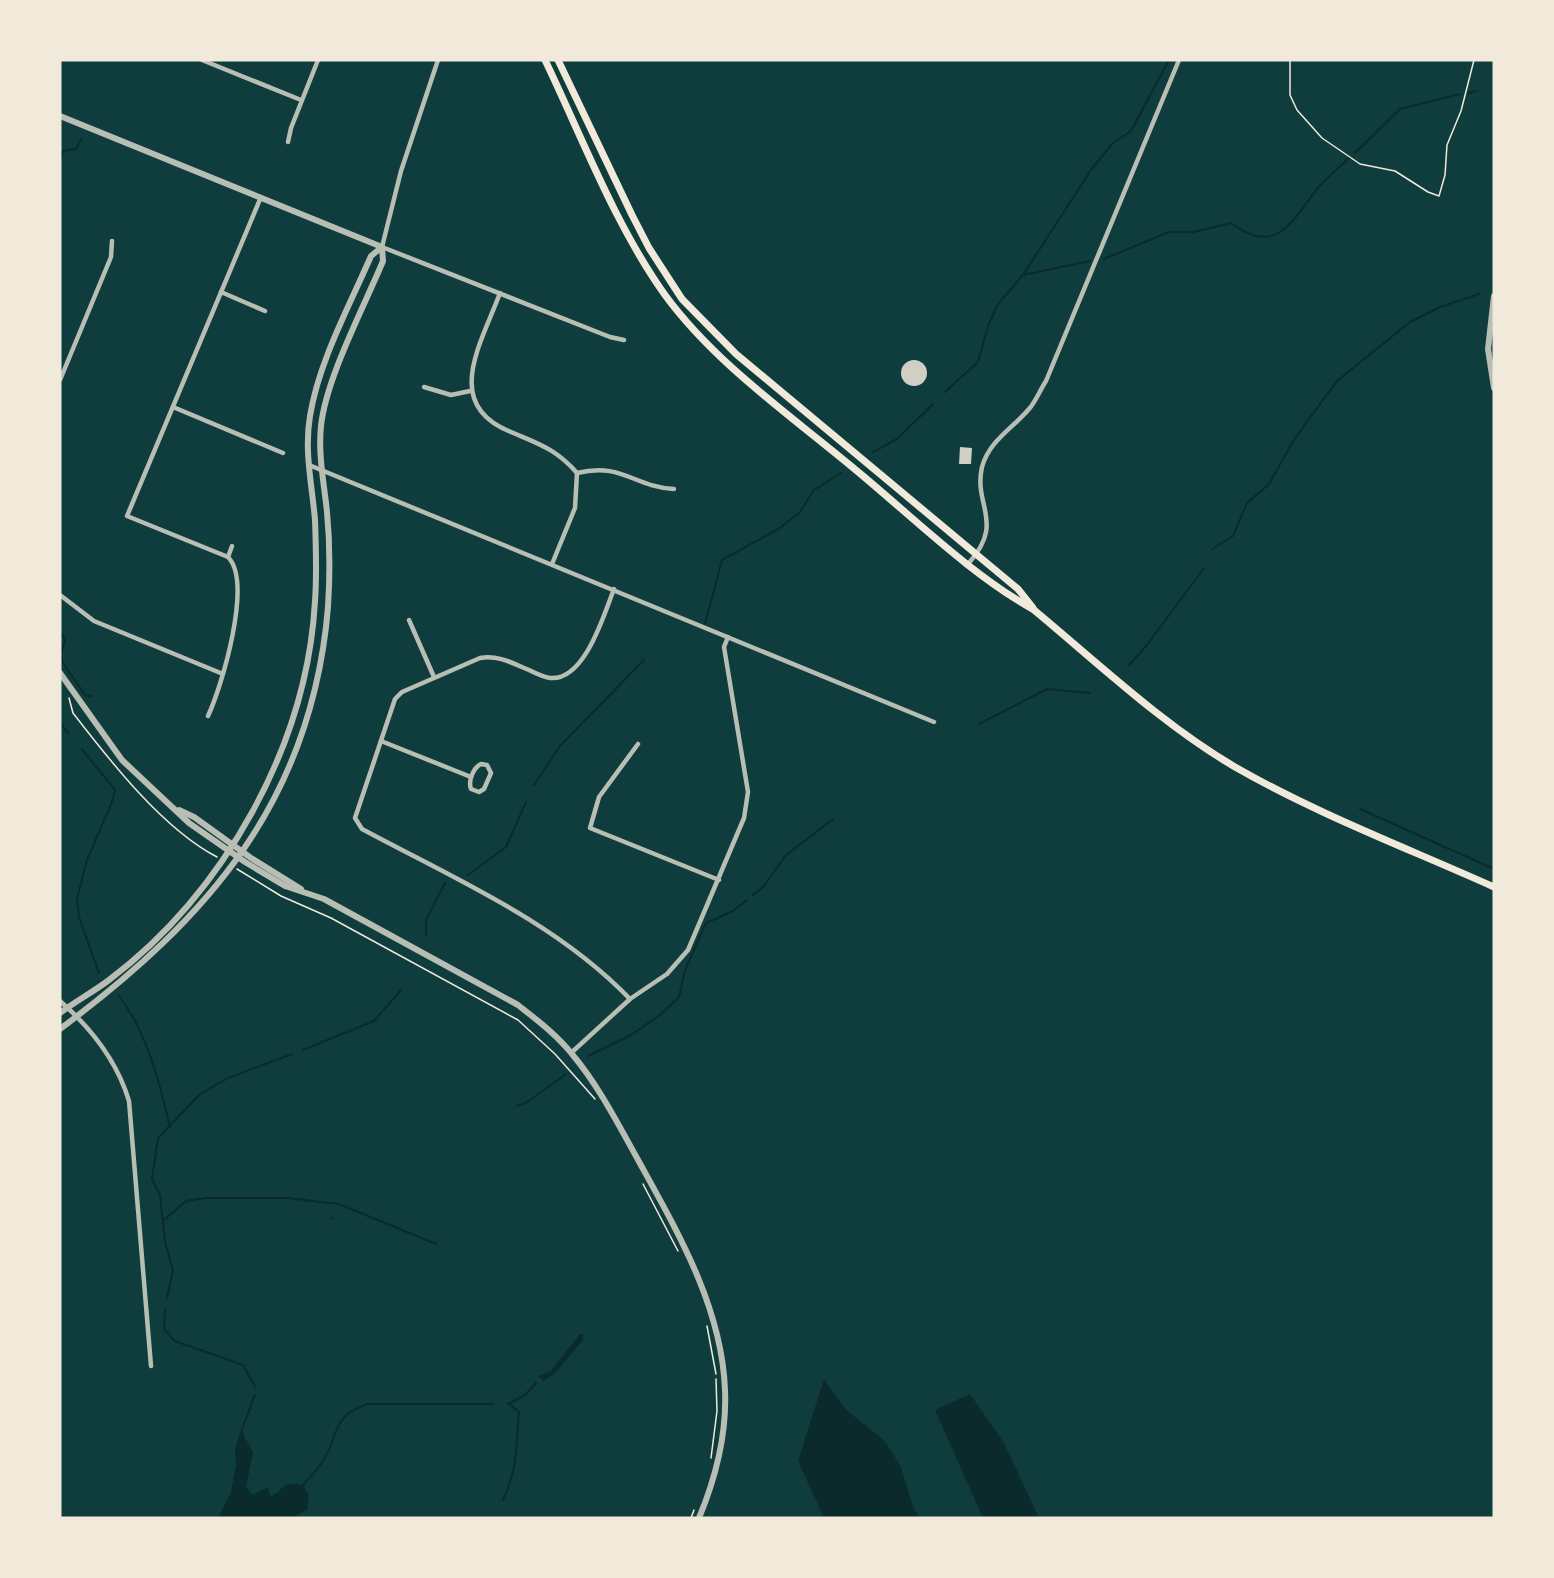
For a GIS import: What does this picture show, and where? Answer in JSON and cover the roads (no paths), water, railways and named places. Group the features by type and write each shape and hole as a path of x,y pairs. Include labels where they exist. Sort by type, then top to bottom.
{"main road":[{"path":"545,60 633,242 655,280 686,321 746,378 968,564 1011,597 1034,610 1171,722 1233,766 1295,798 1494,887"},
{"path":"558,60 640,232 682,299 736,354 1018,589 1034,610"}],"street":[{"path":"202,60 302,100"},
{"path":"288,142 318,60"},
{"path":"60,1029 114,988 182,927 241,855 264,818 288,767 301,733 317,674 328,607 329,534 320,439 325,407 335,375 383,261 382,247 401,171 438,60"},
{"path":"968,564 986,534 988,521 981,484 985,459 996,441 1030,408 1046,381 1179,60"},
{"path":"60,116 382,247 610,337 624,340"},
{"path":"208,716 223,674 233,634 238,574 235,564 228,557 127,516 261,197"},
{"path":"60,380 111,257 112,241"},
{"path":"60,1013 108,981 163,930 231,848 255,809 280,753 308,657 315,603 315,519 308,431 320,377 371,256 382,247"},
{"path":"221,292 265,311"},
{"path":"500,293 472,364 471,391 479,409 490,421 556,451 577,473 575,508 552,564"},
{"path":"1494,296 1488,348 1494,388"},
{"path":"424,387 451,394 471,391"},
{"path":"173,407 284,453"},
{"path":"309,465 934,722"},
{"path":"577,473 601,468 618,471 660,489 674,489"},
{"path":"228,557 232,546"},
{"path":"614,589 586,654 567,674 552,678 542,676 491,656 434,677 402,692 395,699 355,818 362,829 551,932 590,960 630,999"},
{"path":"60,595 94,621 223,674"},
{"path":"408,620 434,677"},
{"path":"572,1053 630,999 667,974 688,950 744,818 748,800 724,647 728,636"},
{"path":"60,673 122,760 141,781 189,823 305,891 518,1005 543,1024 572,1053 600,1092 666,1212 710,1306 718,1335 725,1388 725,1415 718,1464 699,1518"},
{"path":"381,741 471,777"},
{"path":"638,744 598,797 590,828 719,880"},
{"path":"481,764 490,768 491,773 482,792 471,789 471,777 475,768 481,764"},
{"path":"60,1000 112,1061 123,1081 129,1101 151,1366"}],"water":[{"path":"580,1334 583,1334 583,1340 554,1374 543,1381 538,1376 550,1372"},
{"path":"824,1379 846,1410 884,1440 900,1465 914,1509 920,1518 824,1518 798,1461"},
{"path":"970,1394 1004,1443 1039,1518 983,1518 935,1410"},
{"path":"242,1426 244,1436 253,1452 246,1487 253,1495 268,1487 270,1496 290,1484 303,1485 309,1496 307,1510 291,1518 218,1518 231,1492 236,1465 235,1450"}],"waterway":[{"path":"945,392 978,362 988,326 998,304 1023,275 1091,170 1112,144 1131,131 1169,60"},
{"path":"1468,93 1476,91"},
{"path":"1355,153 1400,109 1460,94"},
{"path":"60,161 63,151 76,149 82,138"},
{"path":"1104,259 1169,232 1194,232 1231,223 1247,233 1260,237 1272,236 1282,231 1291,222 1322,184 1349,158"},
{"path":"1023,275 1090,261"},
{"path":"1212,549 1233,536 1247,503 1269,484 1295,438 1337,381 1410,322 1440,307 1479,294"},
{"path":"873,452 897,439 933,404"},
{"path":"705,624 722,560 780,528 800,512 814,490 841,473"},
{"path":"1129,665 1147,645 1204,568"},
{"path":"60,631 65,640 61,654"},
{"path":"61,654 63,663 86,696 91,696"},
{"path":"534,785 559,747 644,660"},
{"path":"979,724 1047,689 1090,693"},
{"path":"60,723 69,734"},
{"path":"82,749 115,790 87,860 77,899 79,917 99,973"},
{"path":"468,875 506,847 526,802"},
{"path":"1360,809 1494,869"},
{"path":"753,895 764,886 785,856 833,819"},
{"path":"426,935 426,920 445,883"},
{"path":"588,1056 631,1035 660,1015 679,997 685,970 706,923 733,911 747,900"},
{"path":"303,1050 374,1021 401,990"},
{"path":"119,996 129,1010 145,1042 157,1076 170,1127"},
{"path":"167,1298 173,1270 165,1242 160,1195 152,1179 158,1138 200,1094 228,1078 292,1054"},
{"path":"517,1106 526,1103 566,1074"},
{"path":"164,1220 186,1201 205,1198 287,1198 339,1204 436,1244"},
{"path":"165,1309 164,1329 175,1341 243,1365 255,1387"},
{"path":"510,1403 525,1395 536,1383"},
{"path":"242,1429 255,1395"},
{"path":"503,1500 514,1467 519,1412 508,1403"},
{"path":"301,1487 323,1461 342,1420 356,1409 368,1404 494,1404"}]}
